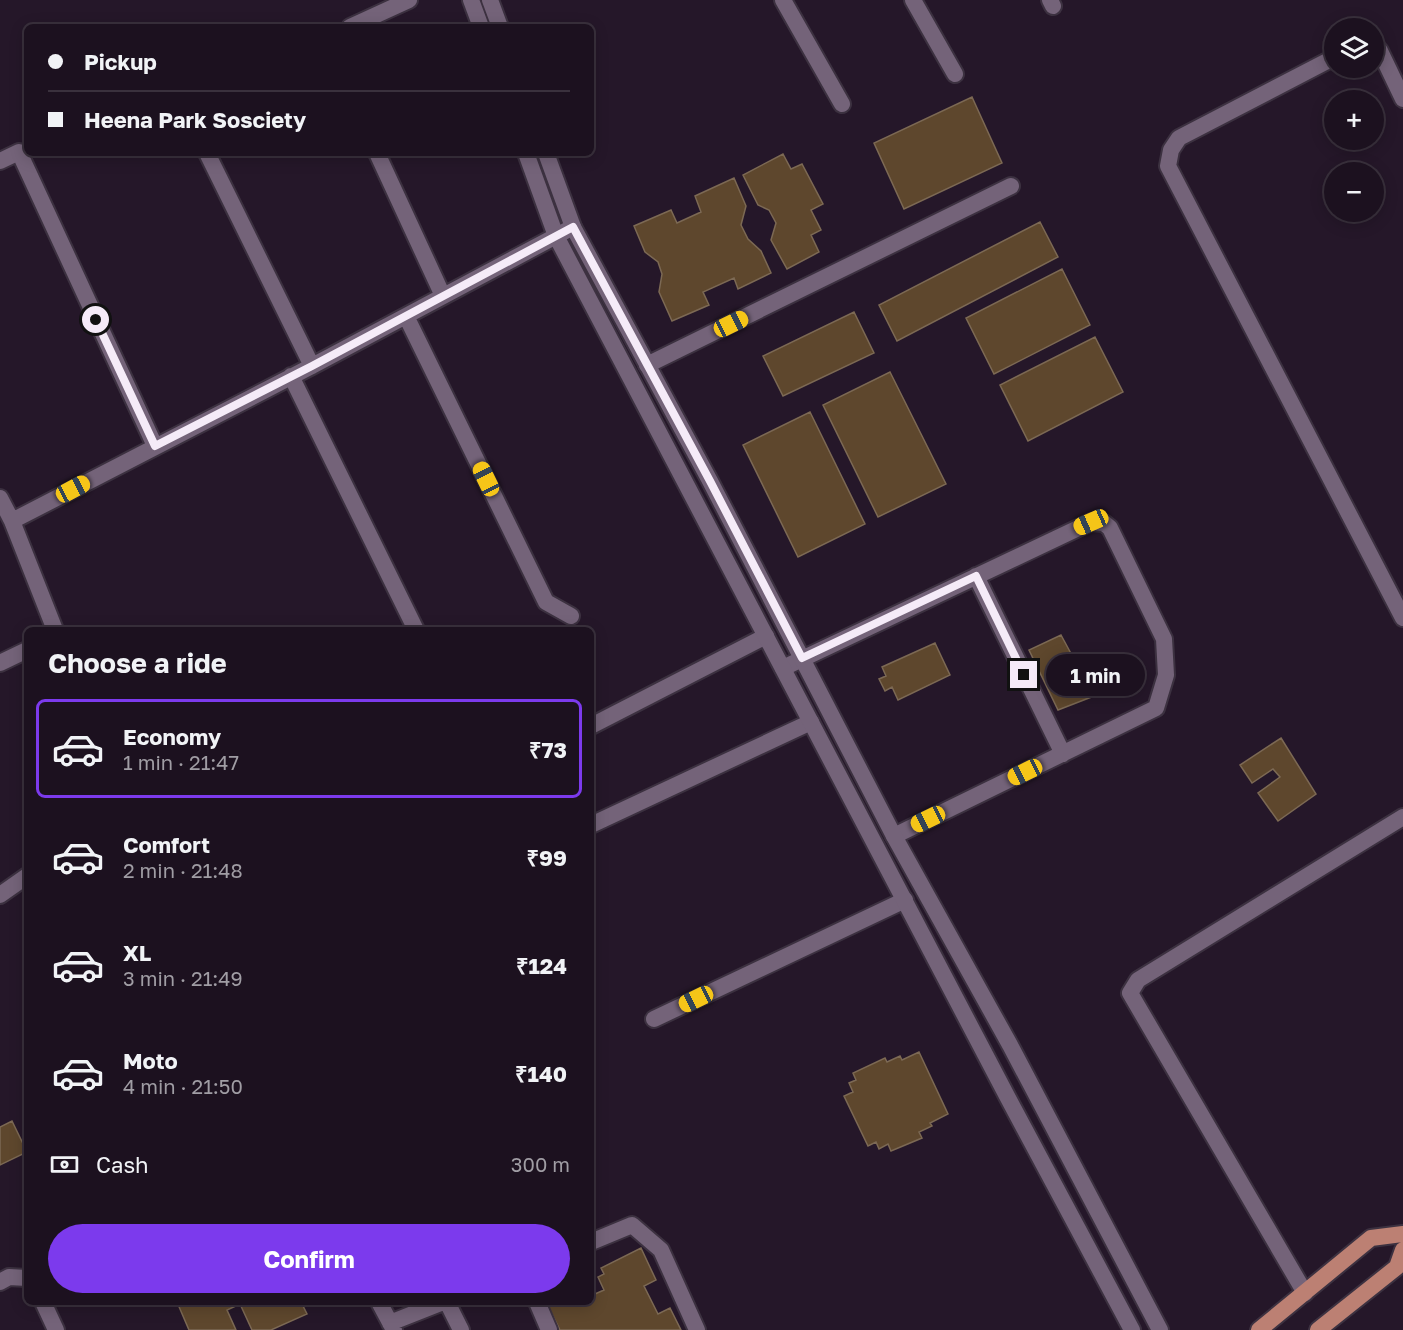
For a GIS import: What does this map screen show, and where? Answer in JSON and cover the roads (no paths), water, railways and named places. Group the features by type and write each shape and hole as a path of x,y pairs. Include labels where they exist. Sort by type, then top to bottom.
{"main road":[{"path":"1259,1330 1371,1238 1403,1234"},
{"path":"1318,1330 1397,1267 1402,1253"}],"street":[{"path":"357,24 409,0"},
{"path":"471,0 480,24"},
{"path":"490,0 499,24"},
{"path":"783,0 842,104"},
{"path":"913,0 955,74"},
{"path":"1384,59 1403,99"},
{"path":"1324,63 1179,138 1171,150 1168,166 1403,618"},
{"path":"0,161 19,152 155,446"},
{"path":"208,156 312,366"},
{"path":"378,156 443,296"},
{"path":"527,156 556,236 1132,1330"},
{"path":"547,156 573,227 894,836 1010,1045 1160,1330"},
{"path":"647,365 1011,186"},
{"path":"12,521 312,366 573,227"},
{"path":"405,316 546,602 571,616"},
{"path":"291,376 415,627"},
{"path":"0,498 12,521 54,627"},
{"path":"783,668 1091,522 1104,523 1110,528 1164,639 1167,675 1156,708 894,836"},
{"path":"976,576 1063,754"},
{"path":"594,724 766,636"},
{"path":"0,663 24,652"},
{"path":"594,824 811,722"},
{"path":"1305,1293 1130,993 1138,980 1403,817"},
{"path":"0,895 24,878"},
{"path":"654,1019 905,900"},
{"path":"594,1241 632,1225 661,1250 697,1330"},
{"path":"0,1282 9,1277 24,1278"},
{"path":"44,1305 56,1330"},
{"path":"381,1305 392,1327 439,1305"},
{"path":"447,1305 461,1330"},
{"path":"538,1305 549,1330"}]}
